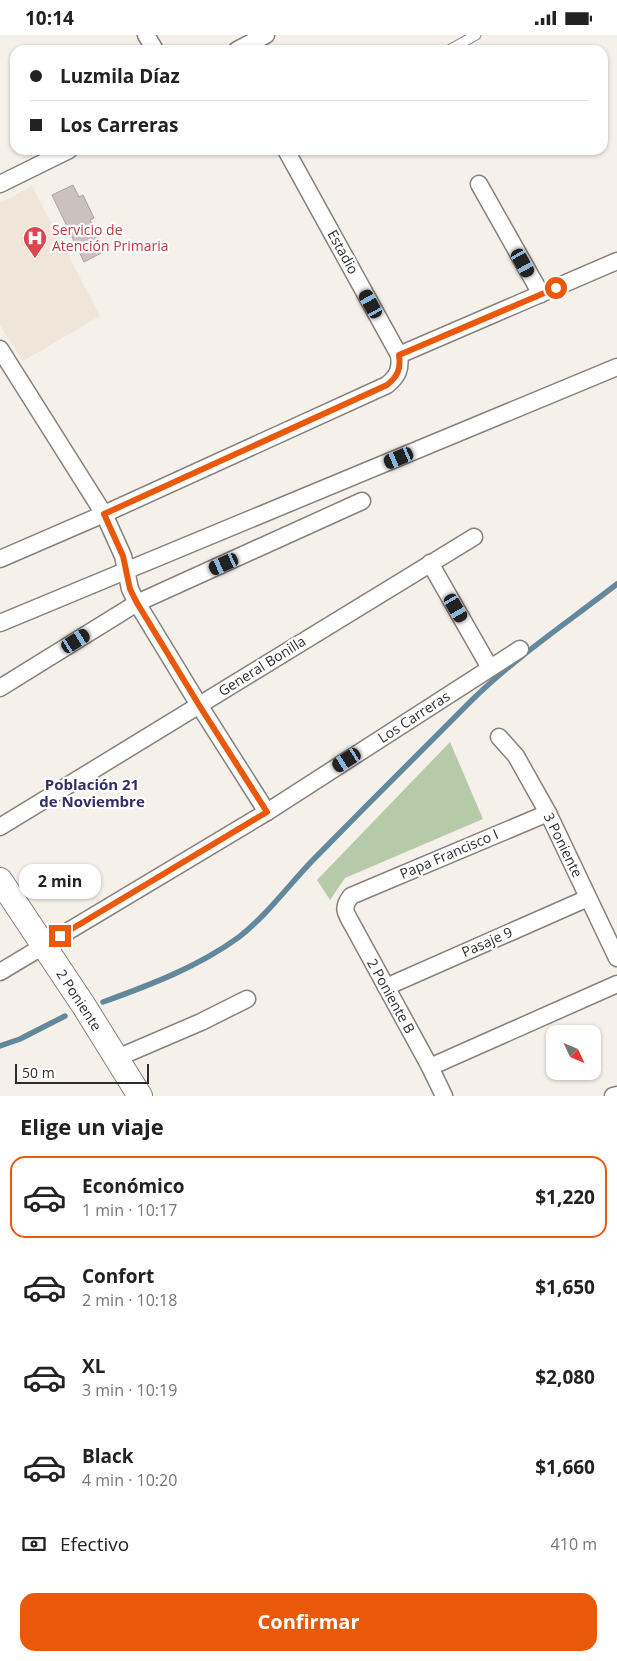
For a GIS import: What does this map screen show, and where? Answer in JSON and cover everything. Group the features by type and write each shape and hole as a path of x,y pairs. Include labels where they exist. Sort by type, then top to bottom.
{"main road":[{"name":"2 Poniente","path":"0,881 140,1096"}],"street":[{"path":"247,45 266,35"},
{"path":"0,184 60,155"},
{"name":"Estadio","path":"289,155 399,355"},
{"path":"479,184 541,294"},
{"path":"0,559 104,514 387,385 399,373 399,355 617,261"},
{"path":"0,349 104,514 123,556 130,589 137,603 267,812"},
{"path":"0,623 617,367"},
{"path":"0,688 137,603 362,501"},
{"name":"General Bonilla","path":"0,827 474,537"},
{"path":"430,563 490,667"},
{"name":"Los Carreras","path":"0,972 267,812 520,649"},
{"name":"3 Poniente","path":"499,737 516,756 548,813 617,958"},
{"name":"Papa Francisco I","path":"351,895 548,813"},
{"name":"2 Poniente B","path":"351,895 345,904 345,911 444,1096"},
{"name":"Pasaje 9","path":"386,987 588,898"},
{"path":"430,1067 617,984"},
{"path":"116,1058 201,1022 247,999"},
{"path":"613,1096 617,1095"}],"lane":[{"path":"458,45 476,35"}],"shaded area":[{"name":"Servicio de Atención Primaria","path":"32,186 100,316 23,361 0,325 0,203"}],"green space":[{"path":"450,742 483,819 345,878 330,900 317,880"}],"building":[{"path":"73,185 79,197 83,195 94,218 90,220 105,251 84,262 52,195"}],"waterway":[{"path":"103,1002 156,982 190,966 239,937 259,919 312,861 489,684 524,654 617,584"},
{"path":"0,1046 20,1039 65,1016"}],"place":[{"name":"Servicio de Atención Primaria","path":"35,259"}],"district":[{"name":"Población 21 de Noviembre","path":"92,794"}],"route":[{"path":"60,936 267,812 137,603 130,589 123,556 104,514 387,385 399,373 399,355 556,288"}]}
